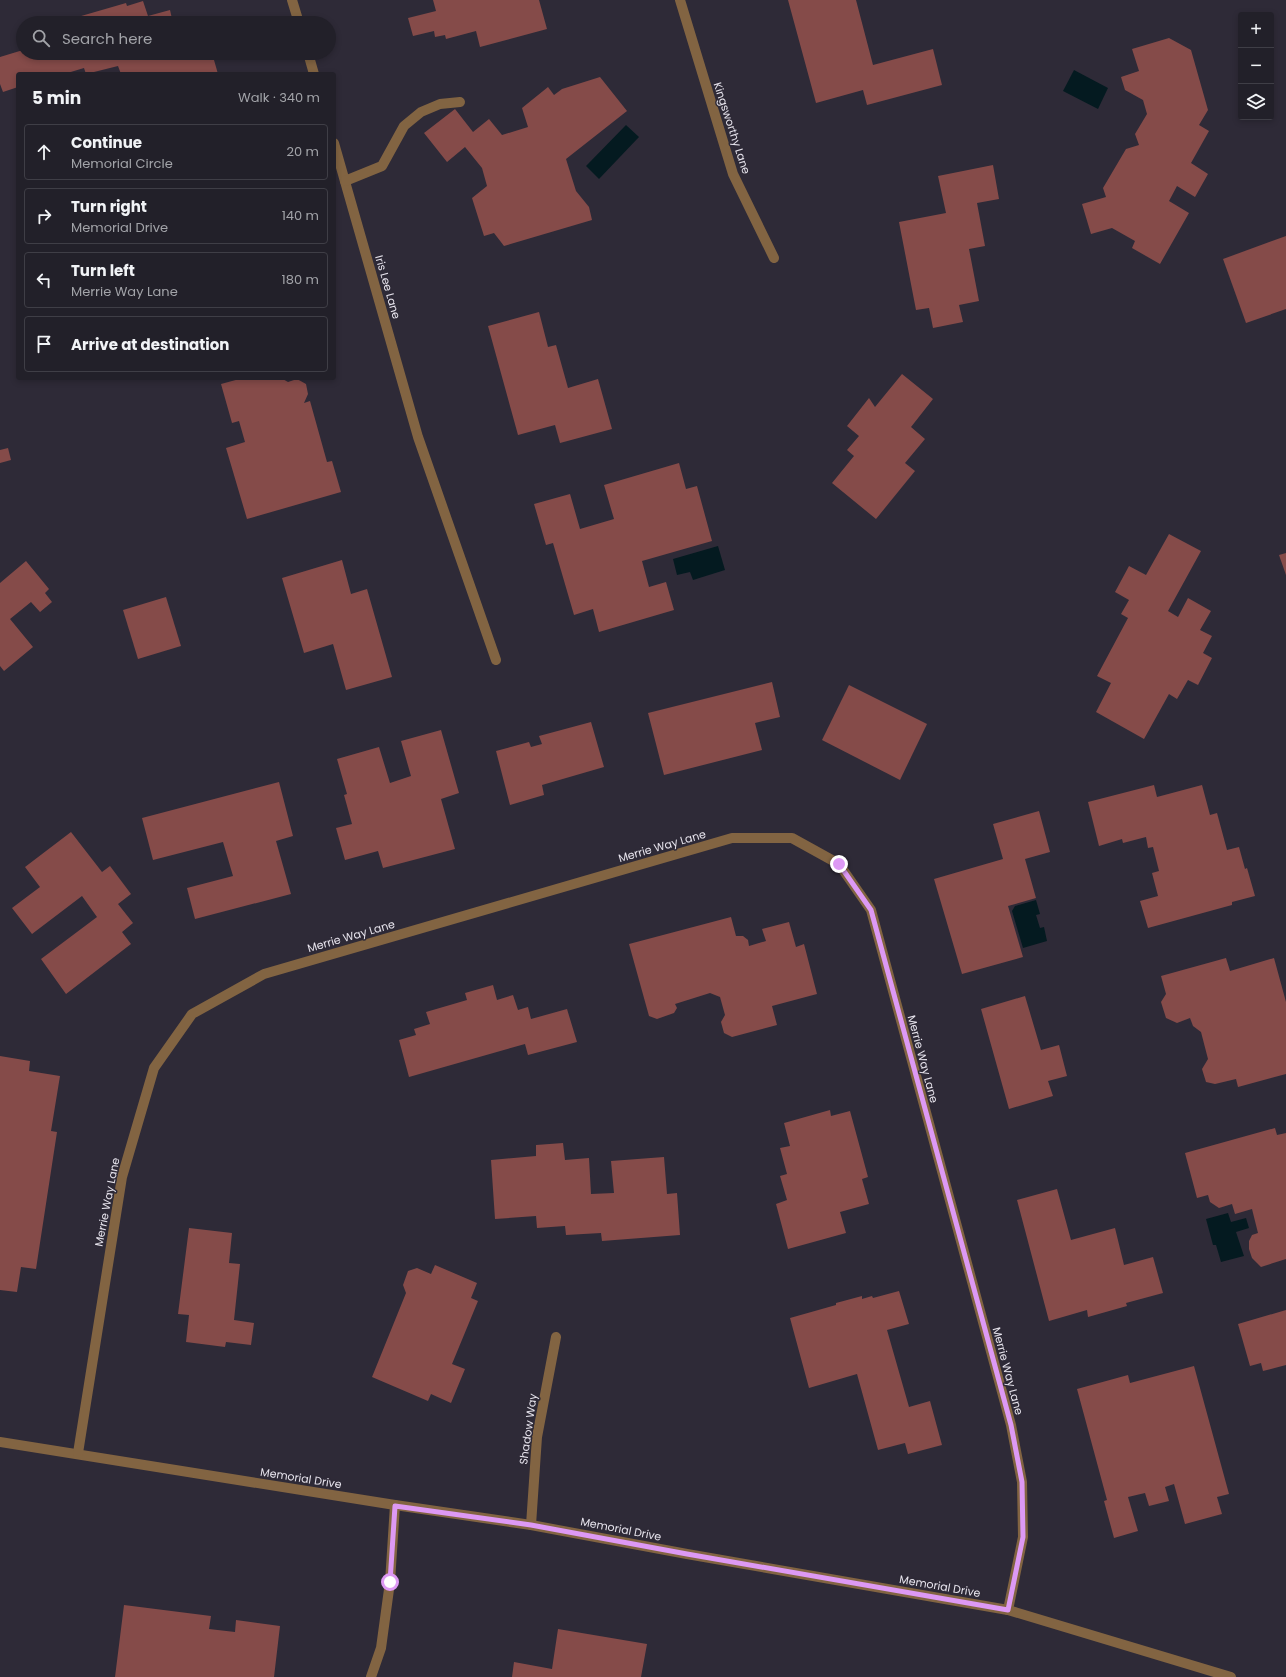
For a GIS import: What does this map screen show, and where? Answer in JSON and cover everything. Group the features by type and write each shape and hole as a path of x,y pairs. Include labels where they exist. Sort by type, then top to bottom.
{"street":[{"path":"292,0 297,16"},
{"name":"Kingsworthy Lane","path":"680,0 733,174 774,258"},
{"path":"310,60 313,72"},
{"path":"345,181 382,166 404,126 421,112 440,104 460,102"},
{"name":"Iris Lee Lane","path":"336,150 418,437 496,660"},
{"name":"Merrie Way Lane","path":"78,1453 122,1177 154,1068 192,1014 264,974 732,838 792,838 839,864 871,910 1011,1425 1022,1482 1023,1537 1008,1610"},
{"name":"Shadow Way","path":"531,1525 537,1437 556,1337"},
{"name":"Memorial Drive","path":"0,1442 78,1453 395,1506 531,1525 1008,1610 1231,1677"},
{"path":"371,1677 382,1648 390,1582 395,1506"}],"water":[{"path":"1074,70 1108,88 1098,109 1063,91"},
{"path":"626,125 639,137 599,179 586,166"},
{"path":"718,546 725,570 693,580 690,572 677,575 673,559"},
{"path":"1036,900 1040,914 1036,915 1040,928 1044,927 1047,941 1023,948 1012,911 1015,906"},
{"path":"1228,1213 1231,1222 1246,1218 1249,1228 1236,1232 1244,1256 1221,1262 1216,1245 1213,1245 1206,1219"}],"building":[{"path":"433,0 539,0 547,29 480,47 476,31 446,39 445,35 435,37 434,31 413,36 408,18 436,11"},
{"path":"788,0 856,0 873,65 933,49 942,85 867,105 863,90 816,103"},
{"path":"143,1 148,16 81,16 126,3 127,6"},
{"path":"170,10 171,16 148,16"},
{"path":"1169,38 1191,50 1208,110 1199,125 1209,131 1191,163 1208,174 1195,197 1177,186 1169,201 1189,213 1160,264 1132,248 1135,241 1112,228 1091,234 1082,204 1106,197 1103,188 1126,149 1139,145 1135,134 1147,114 1143,100 1125,90 1121,77 1139,71 1132,49"},
{"path":"16,52 16,60 214,60 217,72 120,72 118,66 94,72 85,72 84,68 71,72 16,72 16,88 3,92 0,84 0,57"},
{"path":"600,77 627,111 566,159 576,191 589,207 592,220 504,246 494,233 484,236 472,198 487,186 482,168 465,147 447,162 424,133 455,109 473,132 489,119 502,135 528,127 522,108 548,87 554,95 562,89"},
{"path":"993,165 999,199 977,203 985,246 969,249 979,301 959,305 963,322 933,328 929,308 916,310 899,222 946,213 938,176"},
{"path":"1286,236 1286,309 1246,323 1223,259"},
{"path":"539,312 548,347 556,345 568,388 598,379 612,429 560,443 555,425 518,435 488,326"},
{"path":"902,374 933,399 911,427 925,439 905,463 915,471 876,519 832,483 854,456 847,450 859,436 847,426 869,398 875,407"},
{"path":"236,380 284,380 288,382 299,380 306,384 308,394 304,403 310,401 327,462 332,461 341,492 247,519 226,448 245,442 239,421 232,423 221,384"},
{"path":"8,448 11,460 0,463 0,450"},
{"path":"679,463 686,489 697,486 712,541 642,561 649,587 666,582 674,610 599,632 593,609 574,615 553,543 546,545 534,504 570,494 580,529 614,519 604,485"},
{"path":"1169,534 1201,551 1168,611 1178,617 1188,598 1211,611 1200,630 1212,636 1203,653 1212,658 1198,685 1188,680 1177,699 1169,694 1144,739 1096,712 1111,683 1097,676 1128,618 1121,614 1129,600 1115,592 1129,566 1146,575"},
{"path":"1286,553 1286,575 1279,555"},
{"path":"342,560 351,594 367,589 392,677 346,690 333,644 304,653 282,578"},
{"path":"26,561 49,589 45,593 52,602 40,612 31,602 10,619 33,647 4,671 0,666 0,583"},
{"path":"166,597 181,646 138,659 123,610"},
{"path":"772,682 780,717 755,723 762,750 664,775 648,713"},
{"path":"849,685 927,724 900,780 822,740"},
{"path":"591,722 604,767 542,785 544,795 510,805 496,751 529,742 531,747 542,744 539,736"},
{"path":"441,730 459,793 441,799 455,849 383,868 378,851 345,860 336,828 352,824 344,795 347,794 337,759 379,747 390,783 411,776 401,741"},
{"path":"279,782 293,836 276,841 291,894 195,919 187,888 233,876 223,842 153,860 142,818"},
{"path":"1154,785 1157,797 1202,785 1210,815 1217,813 1227,850 1239,847 1255,896 1232,902 1232,905 1148,928 1140,901 1158,896 1152,873 1159,871 1153,847 1148,848 1146,837 1123,843 1122,839 1099,846 1088,802"},
{"path":"1039,811 1050,852 1025,859 1036,898 1008,906 1023,957 962,974 934,879 1003,859 993,824"},
{"path":"71,832 102,872 110,866 131,894 118,904 133,923 122,932 131,944 66,994 41,959 97,917 82,896 32,934 12,908 40,887 25,867"},
{"path":"731,917 736,936 743,936 748,940 749,946 766,941 762,929 789,922 796,947 804,944 817,994 772,1006 777,1025 732,1037 724,1033 721,1022 725,1015 720,997 710,993 675,1004 677,1008 674,1013 657,1019 649,1016 629,944"},
{"path":"1226,958 1230,971 1274,958 1286,1002 1286,1074 1238,1087 1236,1079 1215,1084 1206,1082 1202,1069 1208,1059 1201,1032 1193,1026 1190,1018 1177,1023 1166,1018 1161,1002 1166,994 1161,976"},
{"path":"493,985 497,1000 513,995 518,1010 528,1007 531,1019 567,1009 577,1042 528,1055 525,1044 409,1077 399,1040 416,1035 414,1029 430,1024 426,1012 467,1000 465,993"},
{"path":"1025,996 1041,1050 1059,1045 1067,1076 1048,1081 1053,1096 1009,1109 981,1009"},
{"path":"0,1056 30,1061 29,1071 60,1076 51,1131 57,1132 36,1269 21,1267 17,1292 0,1290"},
{"path":"830,1110 831,1116 850,1111 868,1177 862,1179 869,1204 840,1212 846,1233 788,1249 776,1204 787,1200 780,1176 787,1174 780,1148 790,1146 784,1123"},
{"path":"1275,1128 1277,1135 1286,1133 1286,1259 1261,1267 1252,1258 1249,1249 1249,1241 1252,1235 1258,1233 1252,1209 1235,1214 1232,1204 1219,1208 1210,1202 1208,1195 1197,1198 1185,1153"},
{"path":"563,1143 565,1160 589,1158 591,1194 614,1193 611,1161 664,1157 667,1194 677,1193 680,1235 602,1241 601,1233 566,1235 565,1226 537,1228 536,1216 495,1219 491,1160 536,1156 536,1145"},
{"path":"1057,1189 1071,1240 1115,1228 1124,1265 1153,1257 1163,1293 1126,1303 1127,1306 1088,1317 1087,1310 1049,1321 1017,1200"},
{"path":"189,1228 232,1233 229,1263 240,1264 234,1320 254,1323 251,1345 226,1342 225,1347 186,1342 189,1315 178,1314"},
{"path":"435,1265 477,1283 471,1298 478,1301 452,1364 465,1369 451,1403 431,1394 428,1401 372,1377 406,1293 403,1285 408,1271 417,1268 431,1274"},
{"path":"899,1291 909,1324 887,1330 909,1407 930,1401 942,1445 908,1454 905,1443 878,1450 857,1374 809,1388 790,1318 862,1296 862,1299 872,1296 873,1298"},
{"path":"1286,1310 1286,1365 1263,1371 1261,1363 1250,1366 1238,1324"},
{"path":"1194,1366 1229,1494 1217,1497 1222,1514 1185,1524 1174,1484 1165,1487 1169,1501 1149,1506 1145,1493 1128,1497 1138,1531 1114,1538 1104,1501 1107,1500 1077,1389 1128,1375 1130,1383"},
{"path":"124,1605 211,1616 209,1629 235,1632 236,1620 280,1626 274,1677 115,1677"},
{"path":"558,1629 647,1644 641,1677 512,1677 514,1662 552,1669"}],"route":[{"path":"390,1582 395,1506 531,1525 1008,1610 1023,1537 1022,1482 1011,1425 871,910 839,864"}]}
